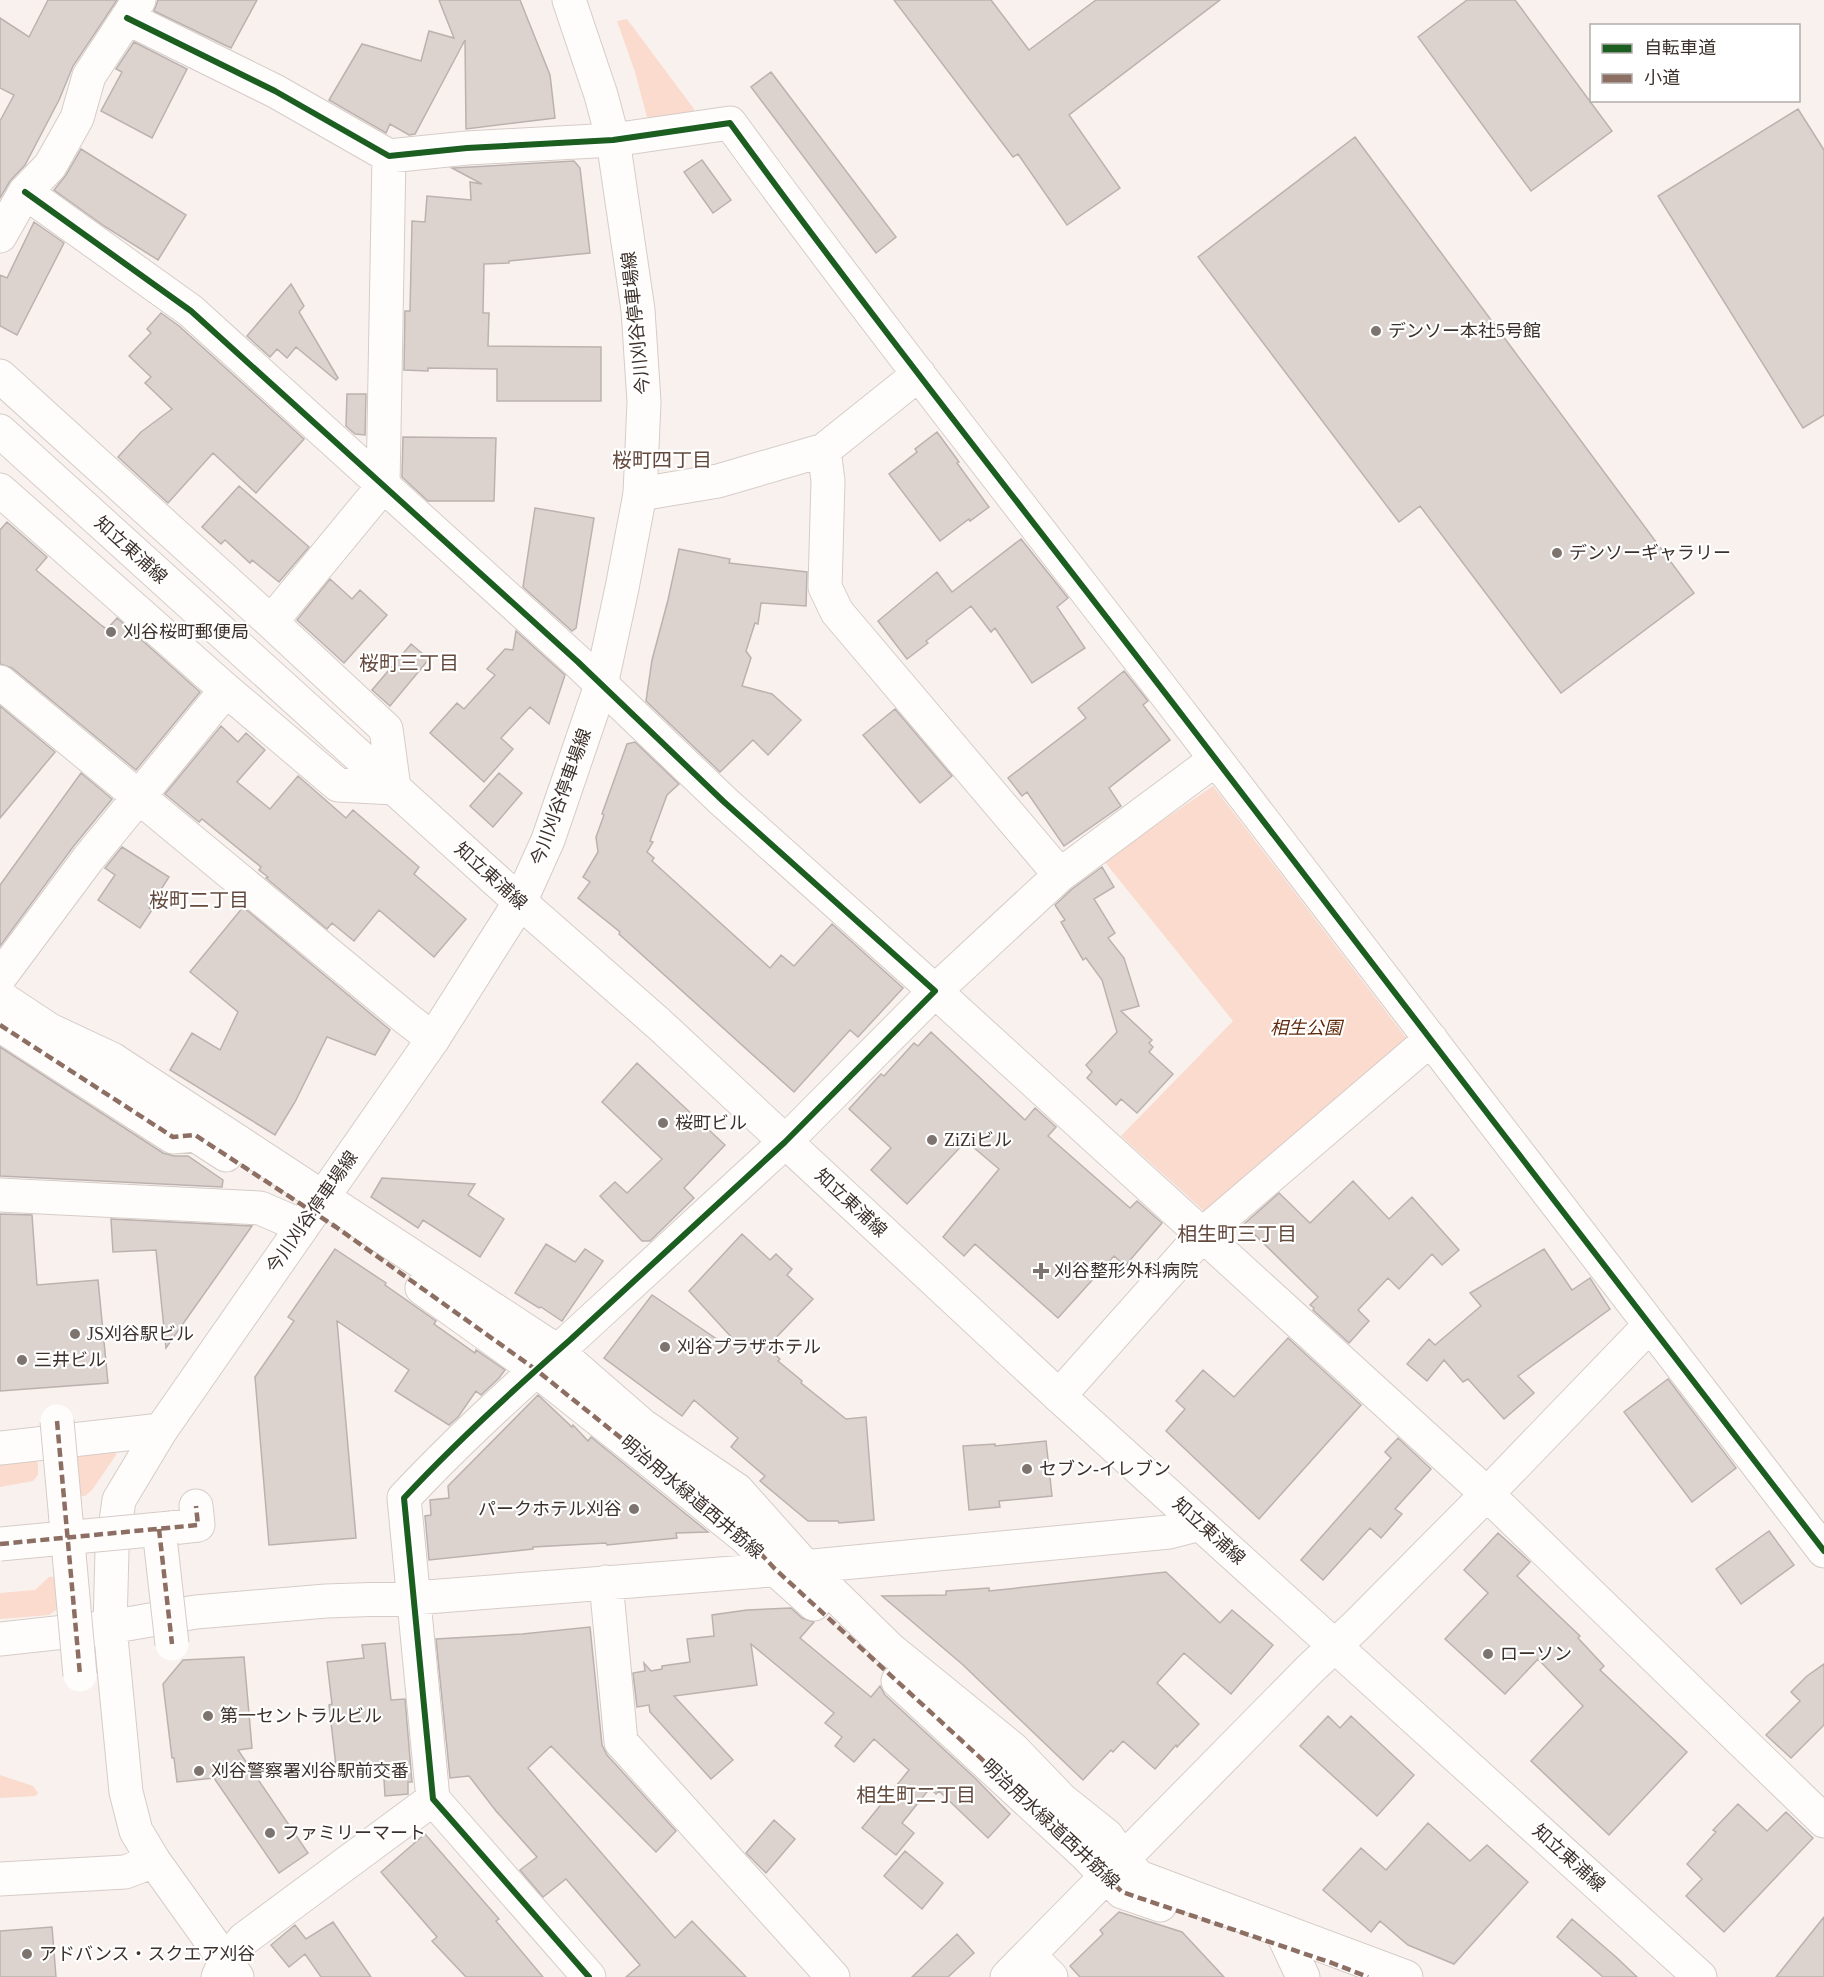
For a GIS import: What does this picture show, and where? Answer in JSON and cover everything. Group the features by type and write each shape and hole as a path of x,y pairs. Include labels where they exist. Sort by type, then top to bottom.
{"street":[{"name":"今川刈谷停車場線","path":"227,1972 136,1831 126,1792 110,1627 112,1550 119,1500 161,1430 433,1038 520,902 548,840 601,685 640,494 644,402 639,322 613,140 601,95 569,0"},
{"path":"0,236 26,192 50,166 77,118 89,76 133,9 389,156 467,148 613,140 730,123 789,205 1824,1551"},
{"path":"272,622 383,486 389,156"},
{"path":"26,192 191,311 601,685 723,801 1487,1494 1824,1821"},
{"path":"640,494 718,481 824,450 919,374"},
{"path":"0,376 272,622 386,729 394,788 338,785 226,690 0,490"},
{"name":"知立東浦線","path":"0,431 520,902 659,1024 1059,1396 1700,1977"},
{"path":"824,450 828,481 825,587 837,612 1060,875"},
{"path":"0,682 407,1019 433,1038"},
{"path":"0,977 88,860 226,690"},
{"path":"589,1977 433,1799 404,1498 436,1464 546,1360 785,1142 935,991 1060,875 1216,759"},
{"path":"0,997 50,1029 112,1059 312,1211"},
{"path":"0,1025 173,1137 195,1135 546,1360 737,1490 790,1567 1013,1749 1062,1800 1107,1836 1115,1868"},
{"path":"1059,1396 1203,1234 1431,1039"},
{"path":"0,1195 312,1211"},
{"path":"1029,1970 1115,1868 1310,1669 1487,1494 1649,1326"},
{"path":"57,1421 80,1675"},
{"path":"0,1448 161,1430"},
{"path":"0,1544 198,1525 196,1506"},
{"path":"0,1639 110,1627 196,1612 326,1601 414,1598 790,1567 1169,1532 1200,1524"},
{"path":"159,1529 172,1644"},
{"path":"606,1582 621,1742 833,1977"},
{"path":"227,1972 244,1939 433,1799"},
{"path":"0,1880 125,1872 154,1861"},
{"path":"1115,1868 1140,1877 1292,1952 1368,1977"},
{"path":"1292,1952 1406,1977"}],"green space":[{"path":"627,19 694,109 693,118 647,117 635,72 617,21"},
{"name":"相生公園","path":"1213,786 1407,1039 1204,1211 1121,1136 1233,1021 1104,861"},
{"path":"115,1451 116,1455 92,1490 85,1496 75,1496 75,1458 83,1452"},
{"path":"29,1456 38,1463 38,1475 33,1481 0,1487 0,1460"},
{"path":"60,1576 69,1601 49,1615 0,1619 0,1593 35,1590 49,1577"},
{"path":"0,1775 33,1786 38,1793 35,1796 0,1798"}],"building":[{"path":"48,0 117,0 73,66 59,100 25,165 10,181 0,198 0,121 14,95 0,88 0,18 29,37"},
{"path":"158,0 257,0 231,48 154,11"},
{"path":"439,0 520,0 550,75 555,118 466,129 465,40 415,134 409,135 390,124 386,133 329,100 362,44 421,61 429,31 454,38"},
{"path":"894,0 991,0 1029,50 1096,0 1220,0 1069,115 1120,188 1067,225 1018,154 1013,157"},
{"path":"1467,0 1515,0 1612,131 1531,191 1418,37"},
{"path":"134,42 187,69 152,138 101,111 122,72 116,69"},
{"path":"771,72 896,237 876,253 751,87"},
{"path":"1798,109 1824,150 1824,415 1803,428 1658,196"},
{"name":"デンソー本社5号館","path":"1355,137 1694,593 1561,693 1420,506 1399,522 1198,257"},
{"path":"81,149 186,215 158,260 104,226 54,190"},
{"path":"702,160 731,200 713,213 684,172"},
{"path":"574,161 580,168 590,253 484,264 483,313 489,313 488,346 601,347 601,401 497,401 497,369 404,370 405,311 410,311 412,221 425,222 427,196 471,200 470,182 482,184 452,168"},
{"path":"34,222 64,243 17,335 0,326 0,275 7,278"},
{"path":"291,284 304,306 299,312 338,378 336,380 296,347 287,358 277,349 270,357 247,336"},
{"path":"161,313 179,326 304,439 256,493 213,453 168,503 118,457 141,432 172,409 145,383 151,377 129,356 151,333 147,329"},
{"path":"347,394 366,394 365,435 355,434 346,426"},
{"path":"937,432 989,507 940,541 889,474 917,452 915,449"},
{"path":"403,437 496,438 494,501 428,501 402,477"},
{"path":"239,486 309,547 279,582 252,560 250,563 225,540 221,544 202,527"},
{"path":"535,508 594,518 576,628 572,631 523,587"},
{"path":"7,522 47,557 36,570 107,629 117,618 200,692 136,770 12,668 0,664 0,530"},
{"path":"1021,539 1068,598 1057,607 1085,648 1032,683 995,628 991,632 971,606 907,659 878,621 937,572 952,592"},
{"path":"679,549 730,559 729,563 807,572 806,606 761,603 758,624 755,623 746,651 751,658 742,686 772,694 801,720 768,755 753,740 720,772 646,701 652,660"},
{"path":"330,579 352,599 360,590 387,615 344,663 297,620"},
{"path":"516,631 565,675 549,724 530,707 501,738 513,749 484,782 430,733 457,703 464,709 495,675 487,669 505,649 513,650"},
{"path":"411,644 429,659 390,706 372,690"},
{"path":"1124,671 1148,701 1143,705 1170,740 1109,788 1121,806 1064,846 1027,792 1022,796 1008,778 1086,718 1078,708"},
{"path":"0,706 55,752 0,818"},
{"path":"895,709 952,776 920,803 863,735"},
{"path":"221,726 238,742 246,733 265,750 237,782 270,809 298,776 346,818 353,810 419,867 414,874 466,919 434,957 379,910 354,941 332,923 327,929 266,878 268,877 259,870 261,867 202,819 199,822 165,794"},
{"path":"635,742 679,784 667,795 650,841 653,842 647,852 654,858 652,861 770,968 781,955 794,966 832,924 903,988 858,1037 850,1030 794,1092 619,934 620,932 578,898 590,882 583,877 598,852 596,837 604,815 602,814 627,744"},
{"path":"81,773 112,799 73,847 0,946 0,885"},
{"path":"499,773 522,793 493,827 470,806"},
{"path":"122,847 169,877 149,908 152,910 140,928 98,900 115,875 105,868"},
{"path":"1102,867 1114,887 1094,899 1115,933 1108,938 1124,958 1139,1006 1121,1011 1152,1040 1149,1043 1153,1047 1149,1052 1173,1074 1137,1113 1121,1099 1116,1105 1087,1078 1092,1072 1086,1065 1117,1032 1102,980 1086,958 1083,960 1061,922 1065,920 1055,905"},
{"path":"243,907 390,1030 375,1055 327,1037 295,1102 275,1135 170,1070 192,1033 220,1050 238,1012 190,972"},
{"path":"931,1032 1025,1120 1035,1108 1056,1127 1048,1136 1130,1208 1137,1201 1162,1223 1125,1266 1114,1256 1058,1318 975,1244 964,1256 943,1237 999,1169 966,1141 907,1204 871,1170 891,1148 849,1109 914,1043 918,1046"},
{"path":"0,1047 163,1153 188,1156 223,1180 222,1187 0,1176"},
{"name":"桜町ビル","path":"637,1063 725,1145 684,1188 694,1198 650,1241 642,1241 600,1196 615,1182 627,1193 662,1159 602,1102"},
{"path":"382,1178 475,1184 468,1195 504,1219 480,1257 423,1220 418,1228 371,1197"},
{"path":"1353,1181 1389,1219 1412,1197 1459,1250 1442,1265 1432,1254 1399,1289 1388,1278 1358,1310 1369,1321 1349,1343 1313,1310 1314,1308 1310,1305 1318,1297 1244,1224 1279,1193 1310,1223"},
{"path":"0,1214 32,1215 37,1285 98,1280 108,1383 0,1391"},
{"path":"111,1219 252,1226 166,1348 156,1250 113,1252"},
{"path":"742,1234 770,1260 776,1254 792,1269 787,1275 813,1299 767,1347 780,1359 778,1361 802,1381 801,1383 846,1419 866,1417 874,1520 839,1523 838,1521 808,1521 760,1481 765,1476 731,1447 738,1438 694,1400 682,1416 604,1358 652,1295 727,1346 733,1339 689,1291"},
{"path":"546,1244 575,1262 585,1249 603,1261 562,1321 515,1293"},
{"path":"335,1249 386,1283 385,1285 436,1321 434,1324 475,1353 476,1350 505,1370 481,1395 476,1391 458,1417 449,1425 395,1391 409,1370 337,1321 356,1538 269,1545 255,1377 294,1321 288,1317"},
{"path":"1544,1249 1572,1290 1590,1278 1610,1309 1518,1376 1534,1393 1504,1419 1468,1379 1463,1382 1444,1360 1427,1381 1407,1364 1429,1339 1435,1345 1481,1306 1470,1293"},
{"path":"1288,1338 1361,1405 1259,1519 1166,1431 1185,1409 1176,1401 1203,1370 1234,1397"},
{"path":"1668,1379 1736,1468 1692,1502 1624,1412"},
{"path":"538,1395 588,1441 591,1437 708,1532 676,1533 677,1538 607,1545 606,1543 533,1547 533,1549 429,1560 425,1516 431,1515 430,1500 449,1498 448,1486"},
{"path":"1398,1438 1431,1469 1395,1509 1402,1514 1381,1538 1370,1528 1323,1580 1301,1560 1391,1458 1385,1452"},
{"path":"1046,1441 1052,1496 999,1501 1000,1507 969,1510 963,1446 995,1444 995,1446"},
{"path":"1769,1531 1794,1565 1741,1604 1716,1569"},
{"path":"1498,1533 1530,1562 1517,1576 1580,1636 1578,1638 1604,1666 1600,1670 1687,1752 1609,1835 1531,1761 1583,1706 1538,1659 1505,1694 1445,1639 1488,1593 1464,1570"},
{"path":"1166,1572 1220,1623 1232,1610 1273,1645 1231,1694 1184,1653 1157,1683 1199,1724 1155,1769 1123,1741 1113,1752 1111,1750 1083,1780 962,1664 882,1596 946,1595 946,1591 989,1588 989,1591"},
{"path":"791,1608 802,1618 814,1622 800,1638 871,1697 880,1686 885,1695 976,1779 1010,1814 988,1838 939,1791 936,1794 930,1788 902,1823 914,1833 896,1855 862,1828 909,1770 874,1739 854,1762 835,1746 842,1737 825,1723 834,1713 751,1644 757,1685 674,1696 733,1760 711,1779 650,1712 649,1705 637,1707 633,1673 645,1671 644,1663 651,1671 662,1669 662,1666 690,1662 687,1639 714,1636 712,1615 747,1610"},
{"path":"590,1627 602,1745 607,1755 676,1831 656,1852 551,1746 528,1768 675,1938 692,1921 746,1977 626,1977 640,1965 566,1879 543,1897 520,1870 537,1857 496,1811 469,1776 450,1778 436,1639"},
{"path":"385,1643 391,1700 405,1699 412,1782 408,1782 408,1794 385,1796 383,1763 336,1766 327,1662 364,1658 362,1645"},
{"path":"244,1657 252,1748 238,1750 308,1853 279,1873 214,1778 177,1782 174,1758 172,1758 163,1684 183,1660"},
{"path":"1824,1664 1824,1725 1791,1758 1766,1735 1800,1701 1791,1692 1807,1676"},
{"path":"1328,1716 1340,1728 1351,1716 1414,1775 1377,1816 1300,1746"},
{"path":"1738,1804 1767,1831 1786,1812 1813,1838 1724,1932 1686,1896 1702,1879 1687,1864 1716,1832 1713,1830"},
{"path":"774,1820 795,1839 766,1873 746,1853"},
{"path":"1428,1823 1470,1861 1487,1845 1528,1882 1454,1964 1408,1945 1380,1921 1371,1932 1323,1890 1361,1848 1386,1870"},
{"path":"425,1834 499,1919 496,1921 543,1977 466,1977 432,1941 437,1937 381,1872"},
{"path":"905,1851 943,1883 922,1909 884,1876"},
{"path":"1119,1912 1182,1932 1224,1977 1080,1977 1070,1966 1103,1934 1100,1930"},
{"path":"1824,1917 1824,1977 1776,1977"},
{"path":"1572,1919 1637,1977 1603,1977 1557,1937"},
{"path":"333,1922 371,1977 321,1977 305,1954 289,1967 271,1945 295,1925 306,1939"},
{"name":"アドバンス・スクエア刈谷","path":"52,1927 56,1977 0,1977 0,1931"},
{"path":"957,1934 974,1953 948,1977 912,1977"}],"marked path":[{"path":"0,1025 173,1137 195,1135 336,1227 535,1369 747,1539 775,1569 1086,1855 1122,1892 1368,1977"},
{"path":"57,1421 80,1675"},
{"path":"0,1544 198,1525 196,1506"},
{"path":"159,1529 172,1644"}],"cycle path":[{"path":"127,18 275,91 389,156 467,148 613,140 730,123 898,348 1824,1551"},
{"path":"25,192 191,311 578,662 723,801 935,991 785,1142 485,1417 404,1498 433,1799 589,1977"}],"place":[{"name":"デンソー本社5号館","path":"1376,331"},
{"name":"デンソーギャラリー","path":"1557,553"},
{"name":"刈谷桜町郵便局","path":"111,632"},
{"name":"桜町ビル","path":"663,1123"},
{"name":"ZiZiビル","path":"932,1140"},
{"name":"刈谷整形外科病院","path":"1041,1271"},
{"name":"JS刈谷駅ビル","path":"75,1334"},
{"name":"刈谷プラザホテル","path":"665,1347"},
{"name":"三井ビル","path":"22,1360"},
{"name":"セブン-イレブン","path":"1027,1469"},
{"name":"パークホテル刈谷","path":"634,1509"},
{"name":"ローソン","path":"1488,1654"},
{"name":"第一セントラルビル","path":"208,1716"},
{"name":"刈谷警察署刈谷駅前交番","path":"199,1771"},
{"name":"ファミリーマート","path":"270,1833"},
{"name":"アドバンス・スクエア刈谷","path":"27,1954"}],"district":[{"name":"桜町四丁目","path":"662,460"},
{"name":"桜町三丁目","path":"409,663"},
{"name":"桜町二丁目","path":"199,900"},
{"name":"相生町三丁目","path":"1237,1234"},
{"name":"相生町二丁目","path":"916,1795"}]}
